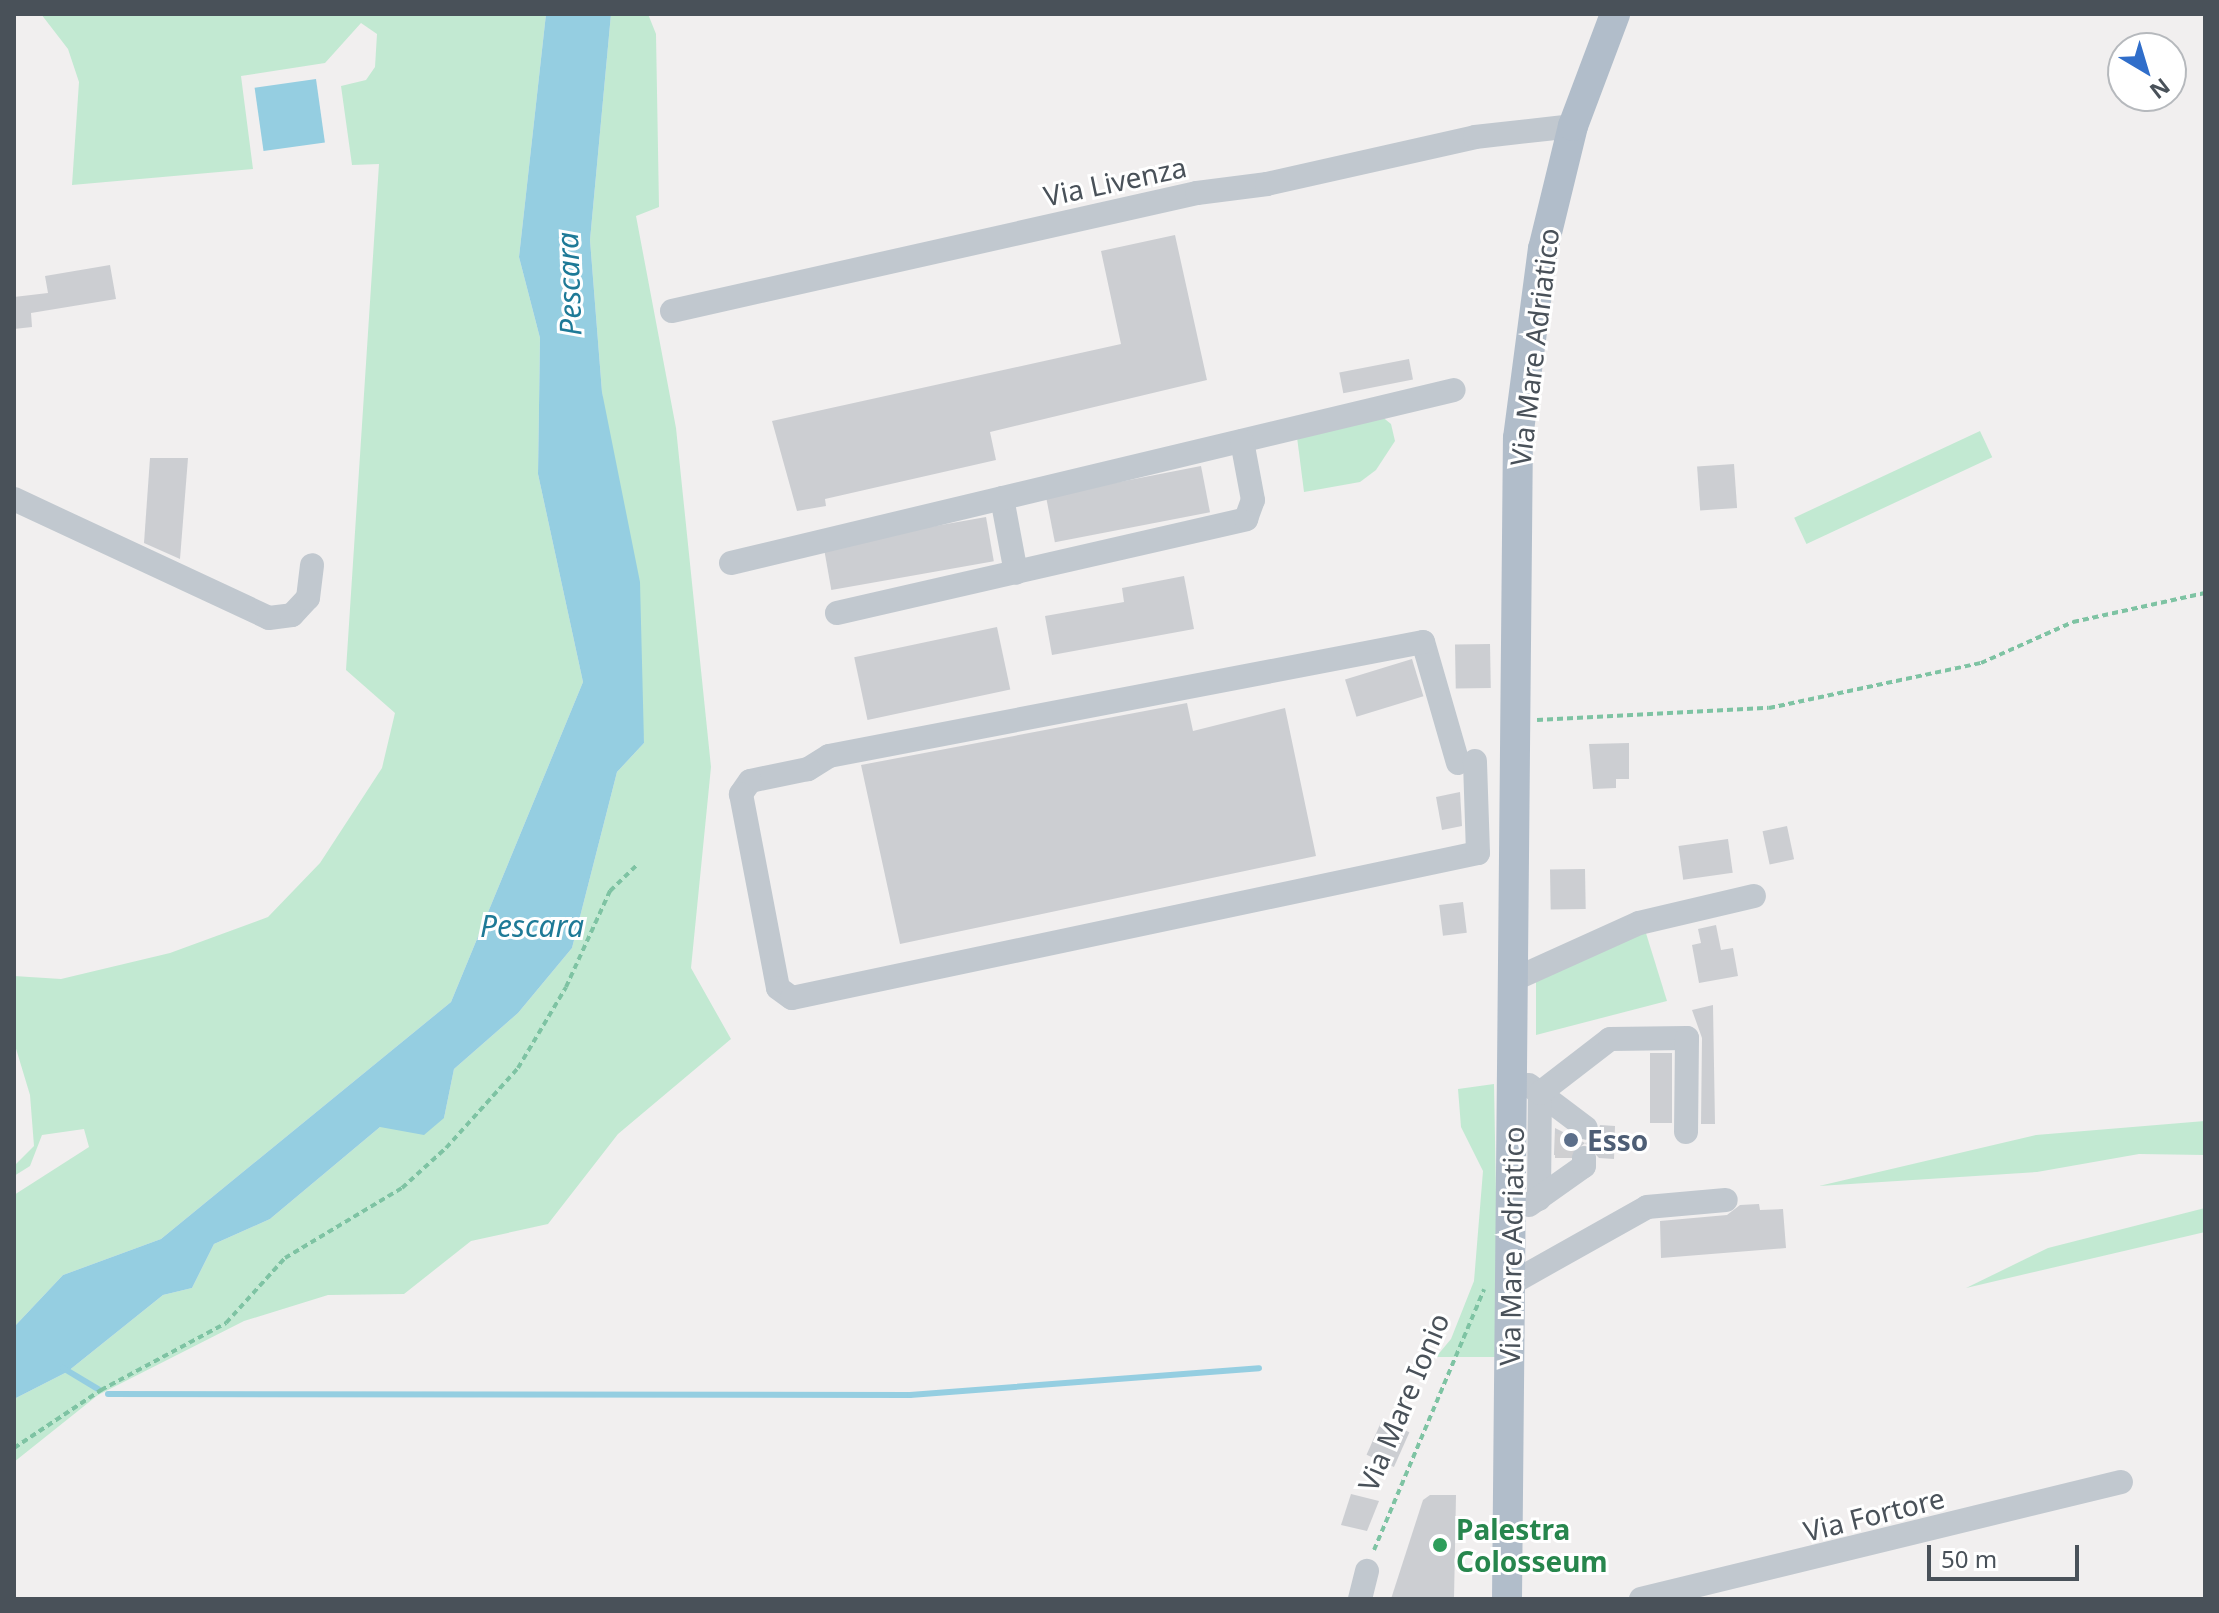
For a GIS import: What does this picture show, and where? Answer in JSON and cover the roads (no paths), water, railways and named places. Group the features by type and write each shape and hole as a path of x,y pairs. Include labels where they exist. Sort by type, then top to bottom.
{"main road":[{"name":"Via Mare Adriatico","path":"1490,761 1516,722 1518,438 1543,249 1573,126 1615,14"},
{"name":"Via Mare Adriatico","path":"1507,1599 1499,1283 1511,1218 1516,893 1497,842 1490,761 1499,718 1516,691"}],"street":[{"name":"Via Livenza","path":"672,311 1197,193 1267,184 1475,137 1573,126"},
{"path":"731,563 1454,390"},
{"path":"837,613 1246,519 1253,500 1242,441"},
{"path":"1002,498 1016,573"},
{"path":"14,499 269,618 292,615 308,598 312,565"},
{"path":"1490,761 1423,642 829,756 808,769 750,781 741,794 778,988 792,998 1497,842"},
{"path":"1515,979 1639,923 1754,896"},
{"path":"1540,1093 1610,1039 1687,1038 1686,1132"},
{"path":"1513,1074 1573,1121"},
{"path":"1539,1199 1540,1093"},
{"path":"1511,1218 1539,1199 1572,1165"},
{"path":"1499,1283 1647,1207 1726,1200"},
{"name":"Via Fortore","path":"1641,1599 2121,1482"},
{"path":"1360,1599 1367,1571"}],"water":[{"name":"Pescara","path":"546,14 611,14 590,240 602,392 640,582 644,743 617,772 572,948 518,1013 454,1069 444,1118 424,1135 380,1127 270,1219 214,1244 192,1288 163,1295 67,1372 14,1399 14,1327 63,1275 161,1239 451,1002 583,682 538,474 540,338 519,257"},
{"path":"316,79 325,142 264,151 255,88"}],"waterway":[{"path":"63,1368 98,1389"},
{"path":"108,1394 910,1395 1259,1368"}],"tunnel":[{"path":"1567,1125 1567,1158"}],"place":[{"name":"Esso","path":"1571,1140"},
{"name":"Palestra Colosseum","path":"1440,1545"}]}
